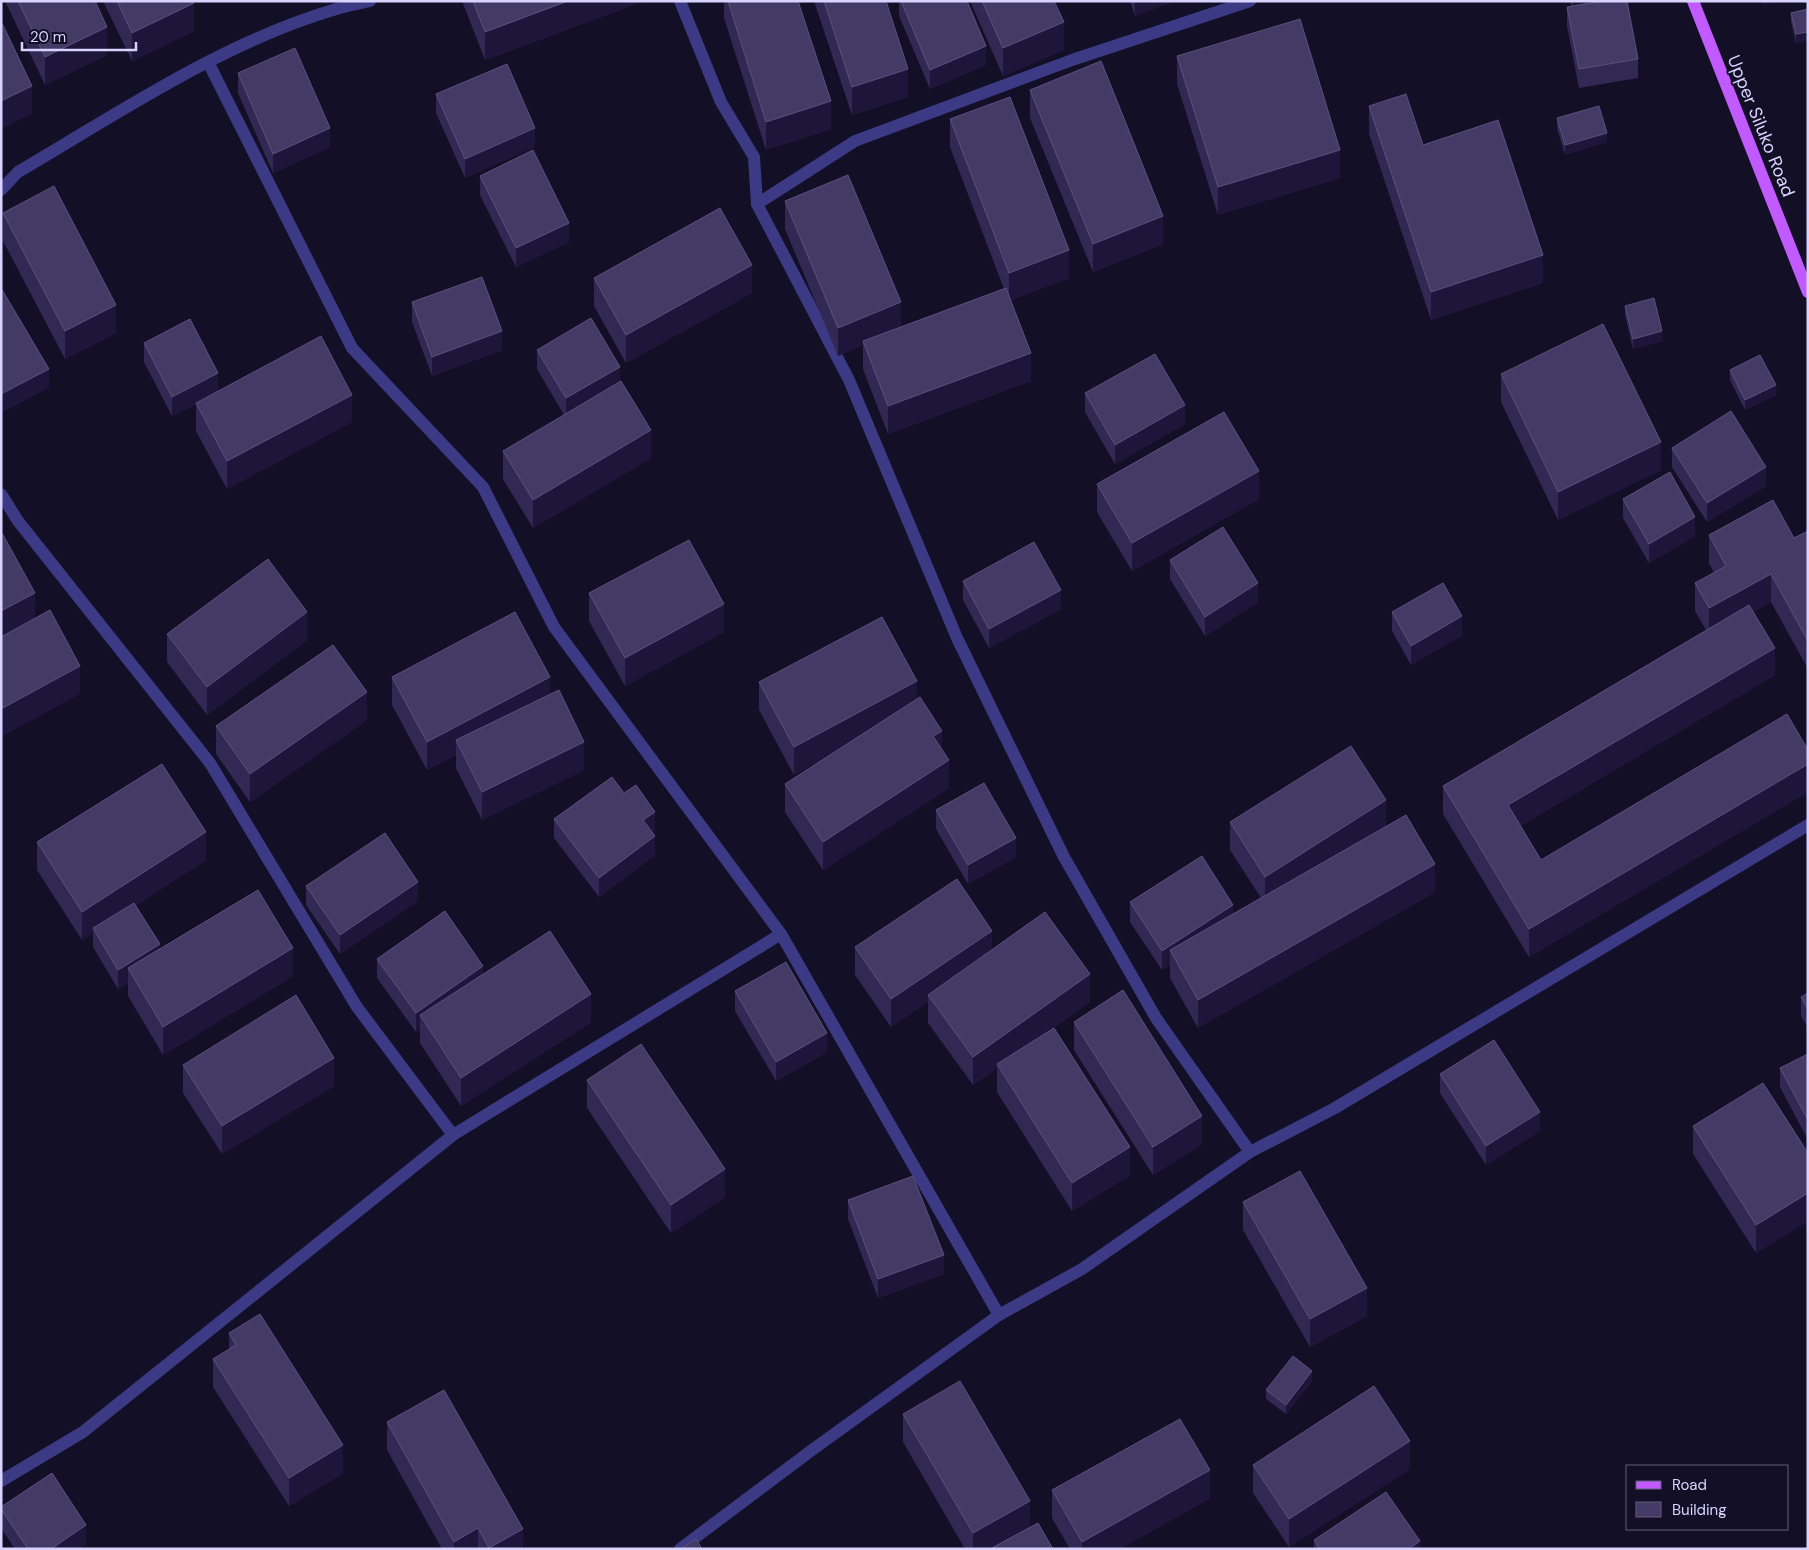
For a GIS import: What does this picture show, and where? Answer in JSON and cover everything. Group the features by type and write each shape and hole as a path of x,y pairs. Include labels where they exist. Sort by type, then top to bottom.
{"main road":[{"name":"Upper Siluko Road","path":"1693,1 1808,292"}],"street":[{"path":"1,190 18,172 208,62 276,31 324,13 370,1"},
{"path":"680,1 721,102 754,157 757,204 849,380 957,638 1064,857 1156,1018 1250,1152"},
{"path":"757,204 855,141 1072,60 1250,1"},
{"path":"208,62 352,348 483,487 554,627 781,934 999,1315"},
{"path":"1,494 18,521 210,762 357,1007 453,1136"},
{"path":"680,1549 812,1450 999,1315 1082,1269 1250,1152 1335,1108 1808,825"},
{"path":"1,1481 83,1432 453,1136 781,934"}],"building":[{"path":"18,1 95,1 107,27 45,57"},
{"path":"117,1 193,1 194,3 132,33"},
{"path":"473,1 568,1 485,32"},
{"path":"728,1 798,1 831,101 766,122"},
{"path":"824,1 886,1 908,69 852,87"},
{"path":"901,1 967,1 986,46 930,70"},
{"path":"982,1 1054,1 1064,22 1003,48"},
{"path":"1602,1 1627,1 1638,59 1579,69 1567,7"},
{"path":"1808,9 1808,32 1796,34 1791,13"},
{"path":"1300,19 1340,150 1218,187 1177,56"},
{"path":"1,21 32,86 1,101"},
{"path":"295,48 330,128 273,154 238,73"},
{"path":"1101,61 1163,216 1093,244 1030,90"},
{"path":"507,64 535,128 465,159 436,94"},
{"path":"1406,94 1423,145 1498,120 1543,255 1431,292 1369,106"},
{"path":"1010,97 1069,250 1009,273 950,119"},
{"path":"1599,106 1607,133 1565,145 1557,118"},
{"path":"533,150 569,223 516,248 480,176"},
{"path":"848,175 901,302 838,328 785,201"},
{"path":"54,186 116,305 65,331 3,213"},
{"path":"720,208 752,265 626,335 594,278"},
{"path":"482,277 502,331 432,357 412,302"},
{"path":"1,288 49,369 1,394"},
{"path":"1006,288 1031,353 888,406 863,341"},
{"path":"1654,298 1662,331 1633,339 1625,306"},
{"path":"591,318 620,367 566,398 537,350"},
{"path":"190,319 218,373 172,397 144,343"},
{"path":"1603,324 1661,442 1558,492 1501,374"},
{"path":"321,336 352,395 227,461 196,403"},
{"path":"1155,354 1185,405 1115,445 1085,393"},
{"path":"1760,355 1776,385 1745,400 1730,370"},
{"path":"621,381 651,430 533,500 503,451"},
{"path":"1731,411 1766,467 1707,503 1672,448"},
{"path":"1224,412 1259,471 1132,543 1097,484"},
{"path":"1670,472 1695,517 1649,544 1623,499"},
{"path":"1773,500 1794,538 1808,531 1808,641 1771,574 1709,608 1695,583 1726,566 1709,535"},
{"path":"1223,527 1258,583 1205,617 1170,560"},
{"path":"1,534 35,593 1,611"},
{"path":"689,540 724,604 625,658 589,593"},
{"path":"1034,542 1061,590 989,629 963,581"},
{"path":"268,559 307,612 207,687 167,634"},
{"path":"1443,583 1462,616 1411,646 1392,612"},
{"path":"1749,605 1775,648 1508,805 1541,860 1787,714 1808,750 1808,764 1529,929 1443,786"},
{"path":"50,610 80,666 1,709 1,637"},
{"path":"515,612 550,677 427,742 392,677"},
{"path":"882,617 917,681 794,747 759,682"},
{"path":"333,645 367,692 250,774 216,726"},
{"path":"559,690 584,742 482,792 456,740"},
{"path":"920,697 942,731 933,736 949,760 823,842 785,784"},
{"path":"1351,746 1386,800 1265,877 1230,822"},
{"path":"162,764 206,832 82,912 37,842"},
{"path":"612,777 624,793 636,785 655,812 643,820 655,836 599,878 554,819"},
{"path":"984,783 1016,838 968,865 936,810"},
{"path":"1406,815 1435,864 1198,1000 1170,950"},
{"path":"385,833 418,882 340,935 306,886"},
{"path":"1202,856 1233,905 1162,951 1130,902"},
{"path":"957,879 992,931 891,999 855,947"},
{"path":"258,890 293,948 163,1027 128,968"},
{"path":"134,903 160,944 118,970 93,928"},
{"path":"445,911 483,966 416,1013 377,959"},
{"path":"1045,912 1090,974 973,1057 928,995"},
{"path":"550,931 591,994 461,1078 420,1015"},
{"path":"786,962 827,1033 776,1062 735,991"},
{"path":"1123,990 1202,1116 1153,1147 1074,1022"},
{"path":"1808,993 1808,1009 1801,997"},
{"path":"296,995 334,1058 222,1126 183,1065"},
{"path":"1054,1028 1130,1147 1072,1183 997,1064"},
{"path":"1494,1040 1540,1112 1486,1146 1440,1074"},
{"path":"641,1044 725,1169 671,1205 587,1080"},
{"path":"1808,1054 1808,1120 1780,1068"},
{"path":"1763,1083 1808,1153 1808,1193 1756,1225 1693,1126"},
{"path":"1300,1171 1367,1288 1310,1319 1243,1202"},
{"path":"913,1176 944,1255 878,1279 848,1200"},
{"path":"260,1314 343,1445 289,1478 213,1359 236,1345 229,1333"},
{"path":"1293,1356 1312,1371 1286,1405 1266,1390"},
{"path":"960,1381 1030,1501 973,1533 903,1414"},
{"path":"1374,1386 1410,1441 1289,1519 1253,1465"},
{"path":"444,1390 523,1529 489,1548 478,1528 454,1542 387,1422"},
{"path":"1180,1419 1210,1470 1082,1542 1052,1490"},
{"path":"52,1473 86,1525 51,1549 28,1549 1,1507"},
{"path":"1386,1492 1420,1541 1409,1549 1320,1549 1314,1540"},
{"path":"1038,1523 1053,1549 990,1549"},
{"path":"696,1539 702,1549 680,1549"}]}
